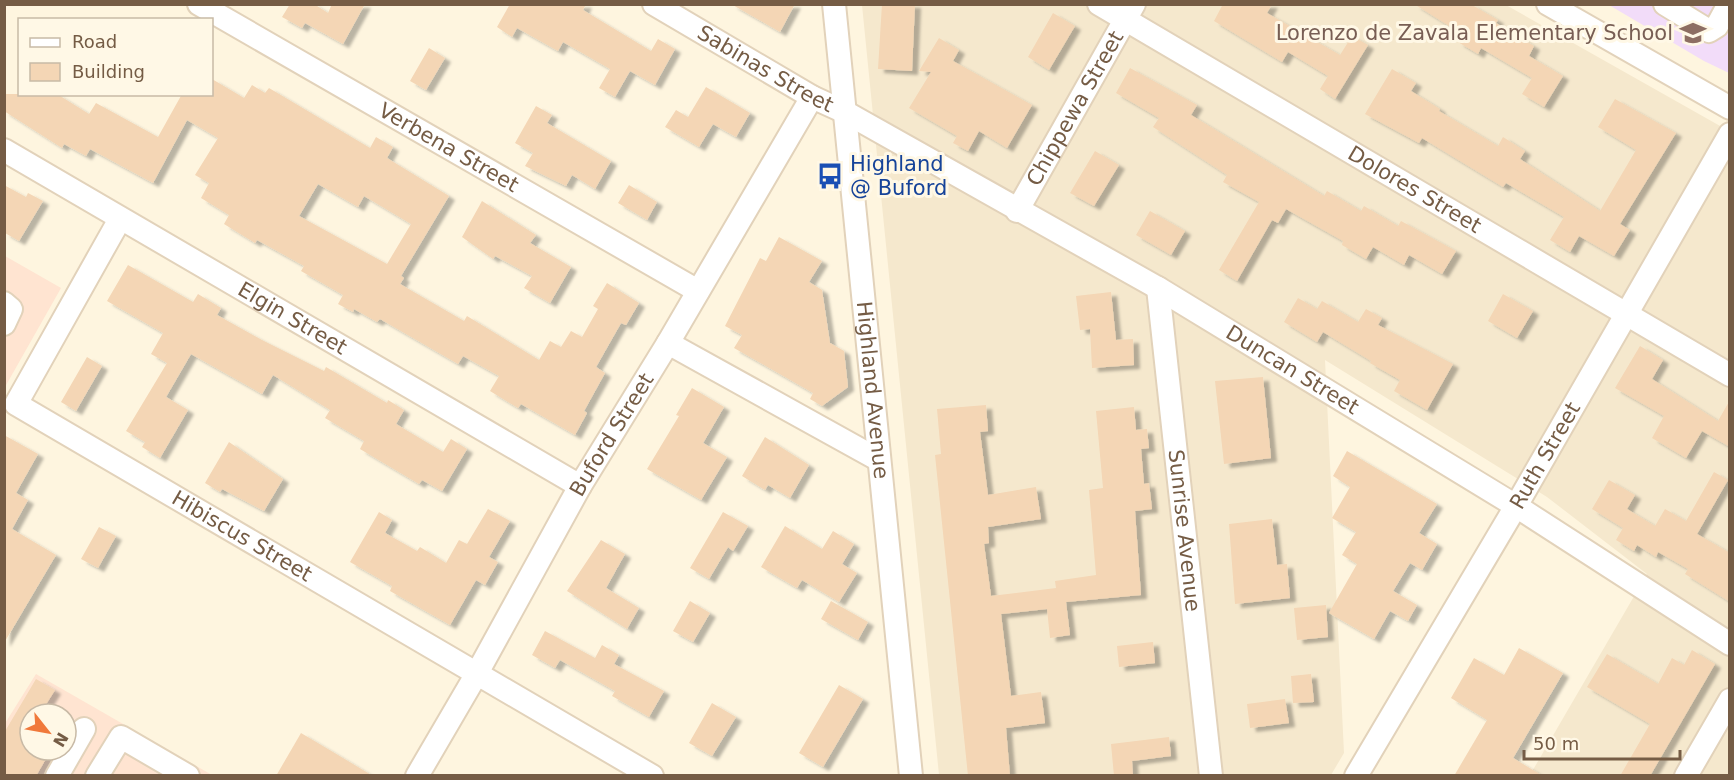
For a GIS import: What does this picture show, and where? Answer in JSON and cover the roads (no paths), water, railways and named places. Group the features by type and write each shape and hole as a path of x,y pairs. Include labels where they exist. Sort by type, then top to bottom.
{"street":[{"name":"Verbena Street","path":"199,4 698,291"},
{"name":"Sabinas Street","path":"654,4 812,97 845,112"},
{"name":"Highland Avenue","path":"834,4 911,776"},
{"name":"Dolores Street","path":"1099,4 1129,12 1625,314 1730,375"},
{"path":"1548,4 1575,11 1730,108"},
{"path":"1665,4 1709,31 1717,26 1729,4"},
{"name":"Chippewa Street","path":"1017,211 1129,12"},
{"name":"Buford Street","path":"417,776 476,675 580,486 668,343 812,97"},
{"name":"Duncan Street","path":"845,112 1017,211 1158,288 1516,506 1730,644"},
{"name":"Ruth Street","path":"1356,776 1516,506 1730,134"},
{"name":"Elgin Street","path":"4,150 580,486"},
{"name":"Hibiscus Street","path":"120,219 16,404 652,776"},
{"name":"Sunrise Avenue","path":"1158,288 1211,776"},
{"path":"4,303 11,309 4,324"},
{"path":"668,343 879,460"},
{"path":"1686,776 1730,700"},
{"path":"57,776 84,729"},
{"path":"97,776 121,737 188,776"},
{"path":"105,776 122,757 132,752 146,751"}],"place":[{"name":"Lorenzo de Zavala Elementary School","path":"1693,33"},
{"name":"Highland @ Buford","path":"830,176"}]}
